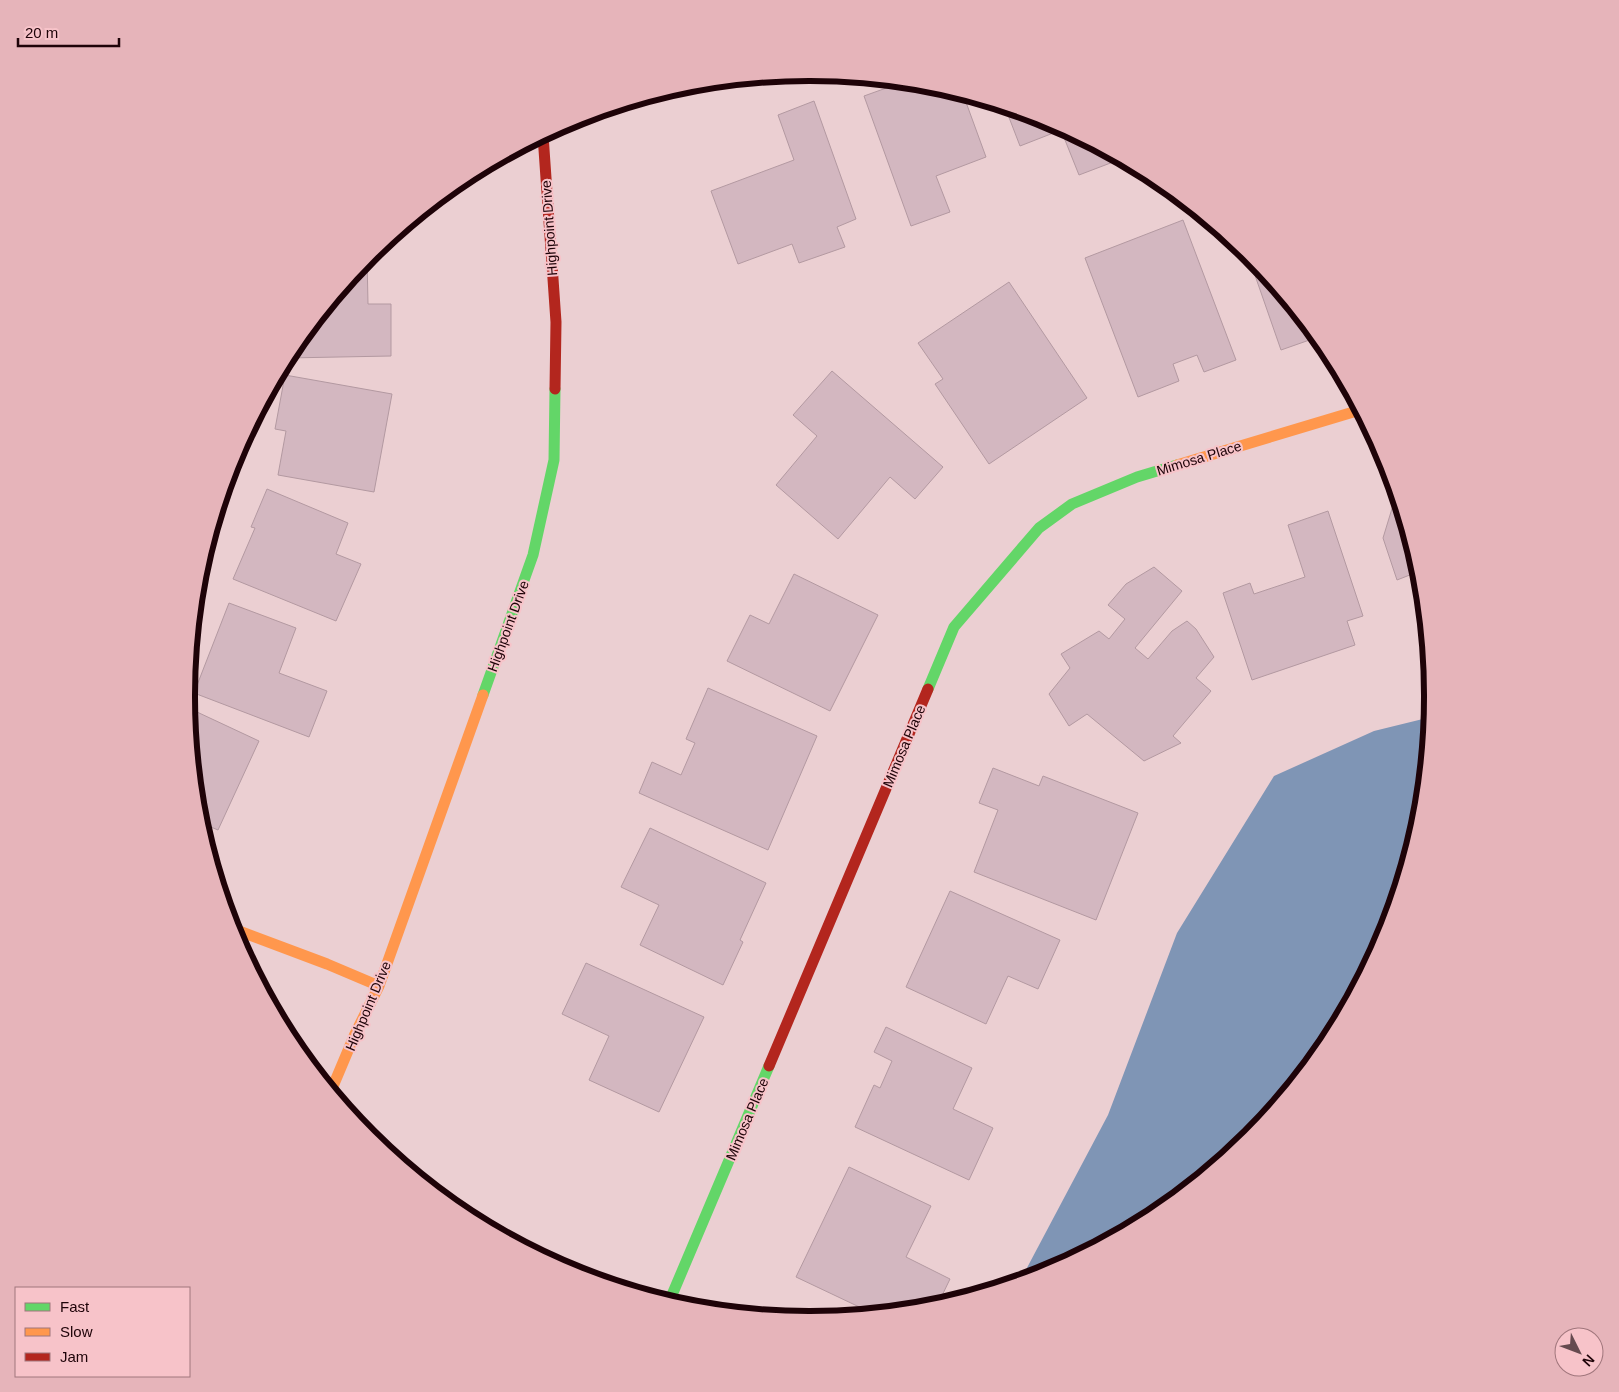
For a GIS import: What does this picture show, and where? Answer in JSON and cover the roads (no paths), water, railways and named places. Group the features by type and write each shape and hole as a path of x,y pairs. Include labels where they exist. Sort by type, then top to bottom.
{"street":[{"name":"Highpoint Drive","path":"334,1085 355,1034 379,986 533,555 554,460 556,322 544,142"},
{"name":"Mimosa Place","path":"673,1295 954,627 1039,528 1072,504 1137,477 1354,412"},
{"path":"243,932 379,986"}],"water":[{"path":"1423,719 1419,776 1412,816 1392,894 1361,968 1321,1038 1272,1101 1244,1131 1184,1184 1117,1228 1045,1264 1025,1271 1108,1115 1177,933 1274,776 1374,731"}]}
